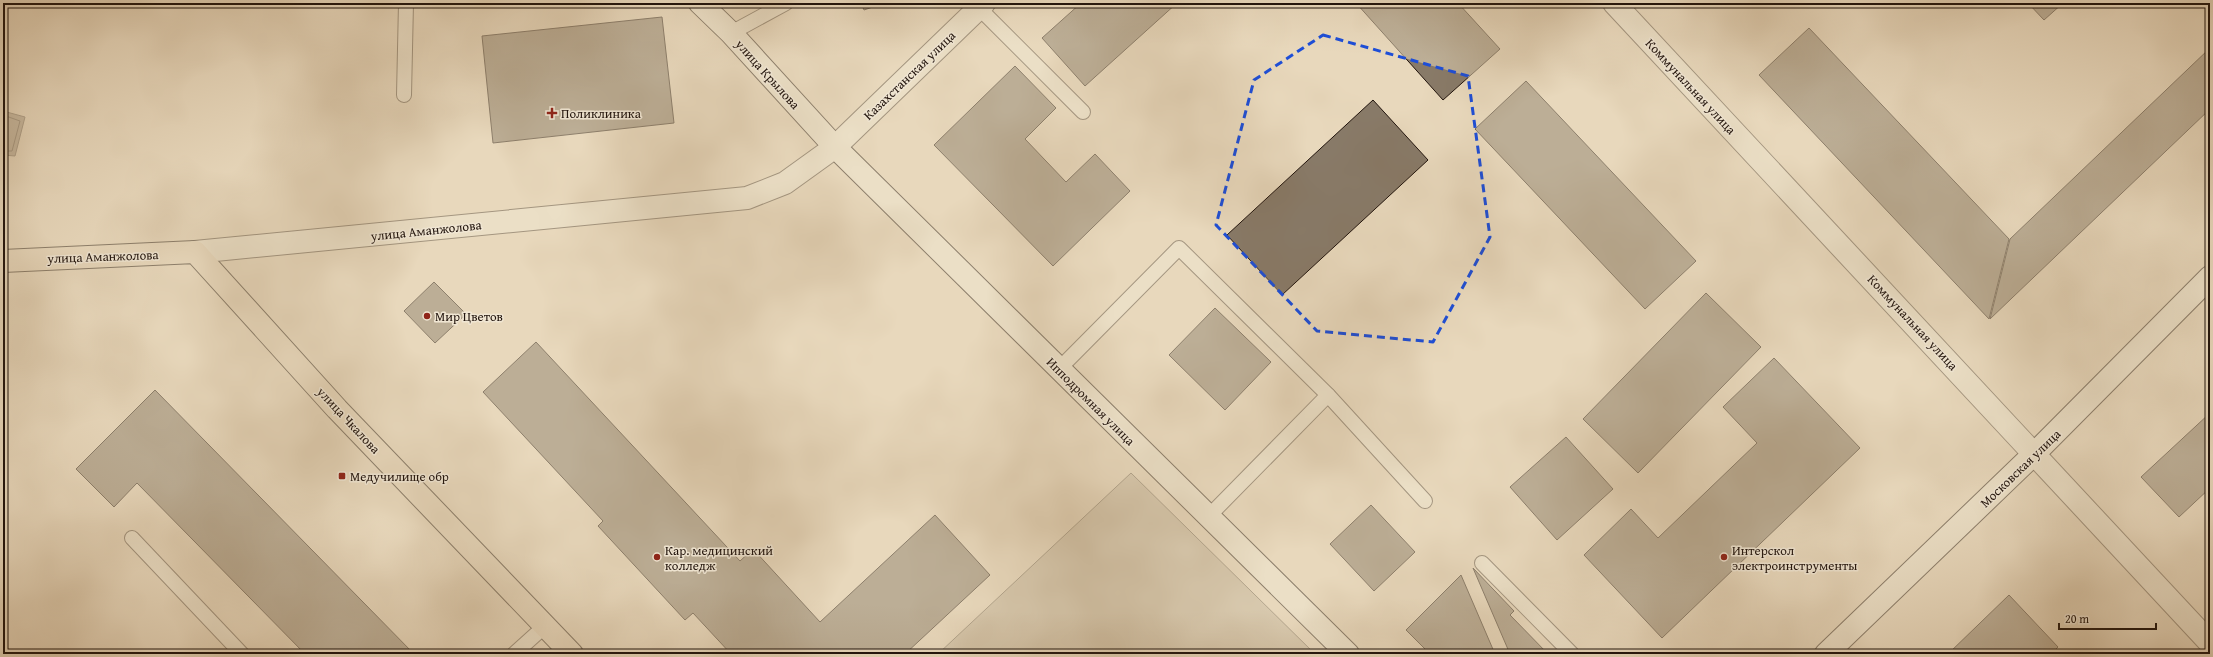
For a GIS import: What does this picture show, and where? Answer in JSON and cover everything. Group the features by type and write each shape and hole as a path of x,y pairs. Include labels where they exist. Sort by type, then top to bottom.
{"main road":[{"name":"улица Аманжолова","path":"3,260 195,252"},
{"name":"улица Чкалова","path":"195,252 337,409 572,654"}],"street":[{"name":"улица Крылова","path":"700,3 731,33 835,147"},
{"name":"Коммунальная улица","path":"1614,3 2210,642"},
{"name":"Казахстанская улица","path":"835,147 981,6"},
{"name":"улица Аманжолова","path":"195,252 747,198 785,183 835,147"},
{"name":"Ипподромная улица","path":"835,147 1348,654"},
{"name":"Московская улица","path":"1826,654 2035,453 2210,277"}],"lane":[{"path":"404,95 406,3"},
{"path":"731,33 786,3"},
{"path":"981,6 1083,112"},
{"path":"1059,369 1179,248 1328,395 1425,501"},
{"path":"1209,516 1328,395"},
{"path":"132,538 242,654"},
{"path":"1482,563 1572,654"},
{"path":"514,654 545,626"}],"highlighted area":[{"path":"1323,35 1468,76 1490,237 1433,342 1317,331 1216,225 1254,80"}],"shaded area":[{"path":"1131,473 1315,654 938,654"}],"water":[{"path":"3,111 25,117 15,156 3,155"}],"building":[{"path":"861,3 884,3 864,10"},
{"path":"1081,3 1177,3 1085,86 1042,38"},
{"path":"1356,3 1458,3 1500,49 1443,100"},
{"path":"2028,3 2063,3 2044,20"},
{"path":"662,17 674,123 493,143 482,36"},
{"path":"1809,28 2009,239 1989,319 1759,75"},
{"path":"2210,48 2210,109 1990,319 2010,239"},
{"path":"1015,66 1056,108 1025,139 1066,182 1095,154 1130,191 1053,266 934,145"},
{"path":"1526,81 1696,261 1645,309 1475,129"},
{"path":"1373,100 1428,160 1282,295 1227,235"},
{"path":"434,282 466,314 435,343 404,311"},
{"path":"1706,293 1761,347 1638,473 1583,419"},
{"path":"1215,308 1271,362 1225,410 1169,355"},
{"path":"536,342 740,561 753,549 820,622 935,515 990,575 905,654 731,654 693,613 685,620 598,526 603,521 483,392"},
{"path":"1774,358 1860,448 1662,638 1584,555 1631,509 1658,538 1757,443 1723,407"},
{"path":"155,390 414,654 305,654 137,483 114,507 76,469"},
{"path":"2210,413 2210,488 2179,517 2141,477"},
{"path":"1566,437 1613,489 1557,540 1510,487"},
{"path":"1371,505 1415,552 1374,591 1330,544"},
{"path":"1473,568 1514,611 1510,615 1548,654 1510,654"},
{"path":"1461,575 1495,654 1430,654 1406,630"},
{"path":"2009,595 2058,647 2053,652 2055,654 1948,654"}],"place":[{"name":"Поликлиника","path":"552,113"},
{"name":"Мир Цветов","path":"427,316"},
{"name":"Медучилище обр","path":"342,476"},
{"name":"Кар. медицинский колледж","path":"657,557"},
{"name":"Интерскол электроинструменты","path":"1724,557"}]}
